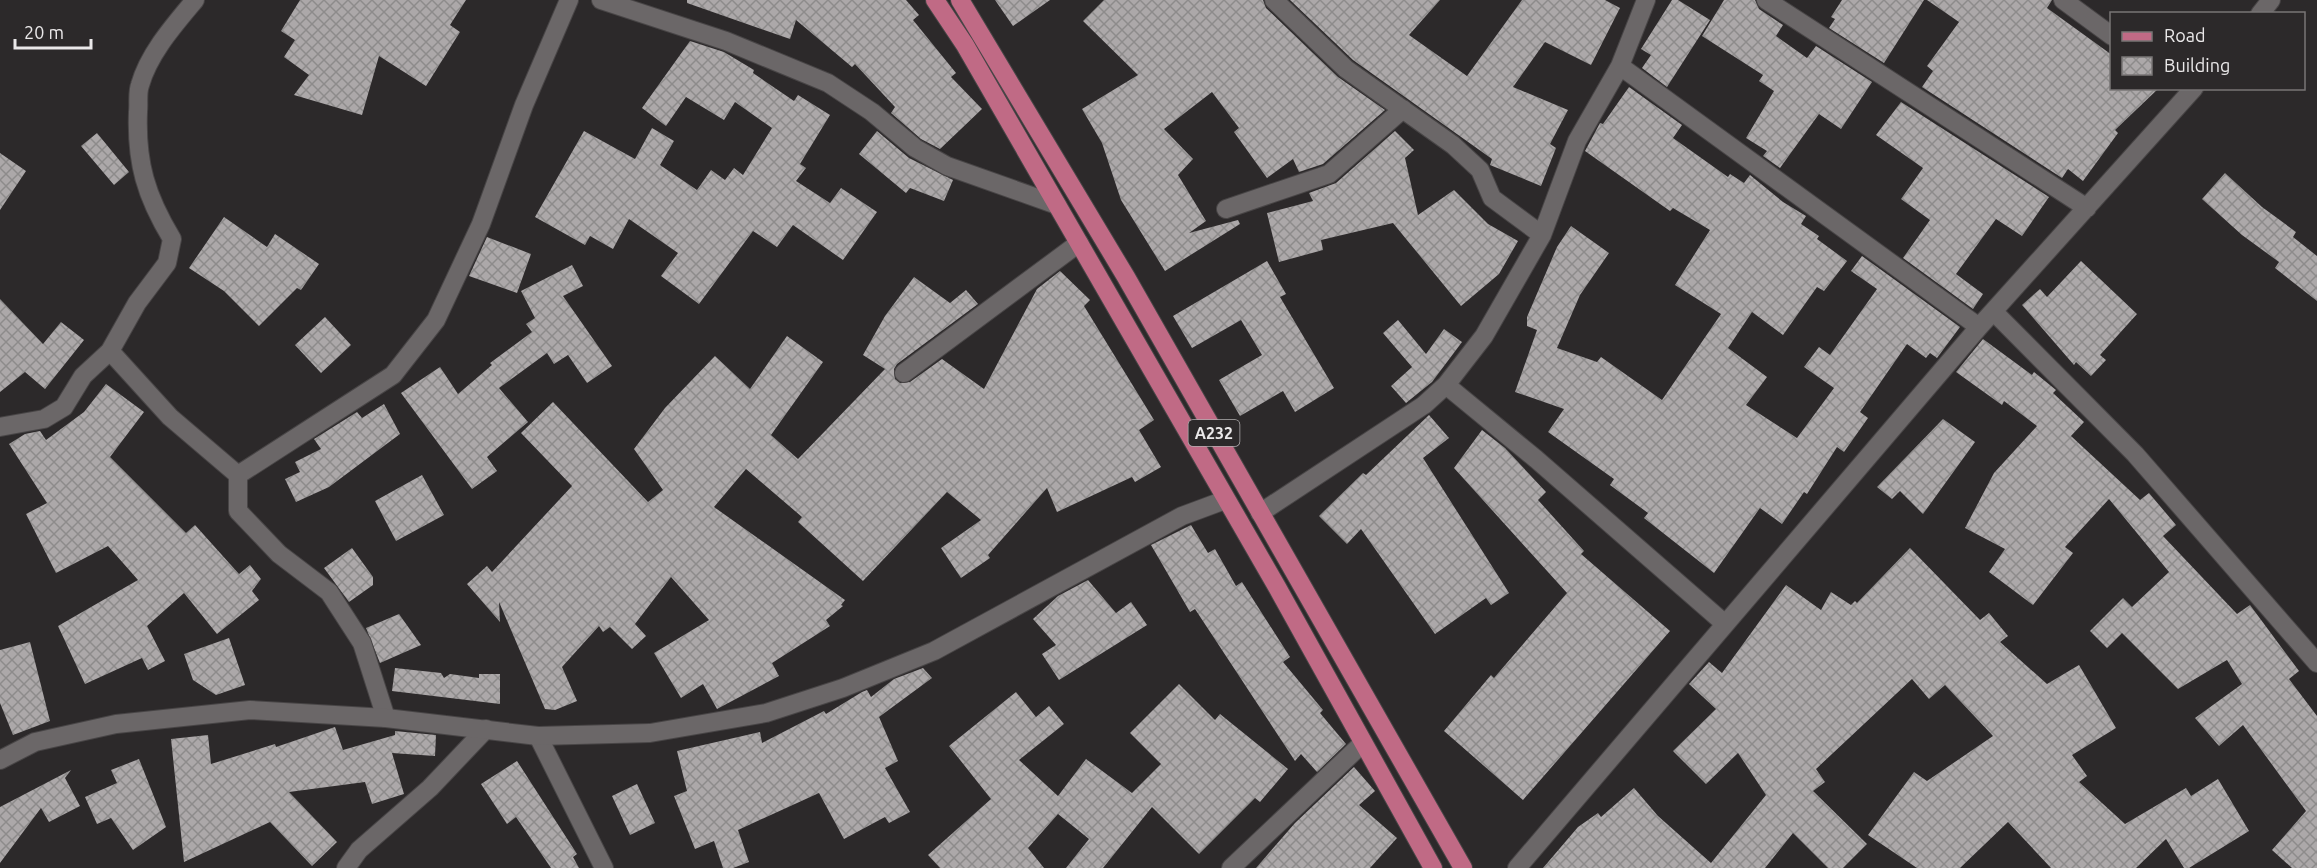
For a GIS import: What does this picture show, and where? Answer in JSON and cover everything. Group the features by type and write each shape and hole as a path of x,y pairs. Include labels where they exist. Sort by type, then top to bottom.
{"main road":[{"name":"A232","path":"935,0 965,45 1277,587 1432,868"},
{"name":"A232","path":"960,0 1126,277 1463,868"}],"street":[{"path":"0,428 44,419 64,406 83,376 110,351 137,303 167,263 172,239 153,207 142,175 138,130 140,85 158,49 195,0"},
{"path":"238,475 393,375 436,320 481,224 524,105 569,0"},
{"path":"601,0 726,41 828,83 872,112 915,148 947,166 1057,205"},
{"path":"1274,0 1346,69 1453,145 1480,170 1492,198 1542,235"},
{"path":"1260,513 1424,405 1446,385 1484,336 1542,235 1577,141 1620,66 1646,0"},
{"path":"1766,0 2087,208"},
{"path":"2063,0 2110,35"},
{"path":"2261,12 2271,0"},
{"path":"1620,66 1979,327"},
{"path":"1517,868 1979,327 2087,208 2189,90"},
{"path":"1226,209 1329,174 1403,109"},
{"path":"904,373 1079,243"},
{"path":"1994,312 2135,454 2317,663"},
{"path":"110,351 170,417 238,475 238,511 279,554 329,592 362,642 386,718"},
{"path":"1446,385 1536,459 1724,623"},
{"path":"0,760 35,742 136,721 250,710 386,718 538,736 650,732 766,713 843,688 934,651 1182,516 1225,500"},
{"path":"346,868 359,850 430,788 486,729"},
{"path":"538,736 604,868"},
{"path":"1231,868 1363,743"}],"building":[{"path":"300,0 466,0 450,25 460,32 426,86 379,56 362,115 294,95 309,75 284,57 295,40 281,31"},
{"path":"687,0 906,0 919,15 913,20 956,73 951,77 982,109 940,149 921,139 891,113 895,107 855,64 852,67 796,20 790,39 687,3"},
{"path":"995,0 1050,0 1013,26"},
{"path":"1104,0 1263,0 1266,8 1338,77 1385,110 1323,164 1299,172 1293,159 1267,178 1234,132 1239,128 1212,92 1164,129 1193,159 1178,175 1206,221 1189,233 1238,220 1240,224 1165,271 1121,200 1102,143 1082,109 1138,75 1083,21"},
{"path":"1290,0 1440,0 1409,35 1467,76 1522,0 1605,0 1620,8 1591,65 1545,42 1513,87 1568,110 1550,144 1556,148 1541,186 1490,165 1492,159 1353,60"},
{"path":"1672,0 1678,0 1710,20 1667,87 1642,68 1651,55 1641,49"},
{"path":"1724,0 1755,0 1759,9 1783,25 1776,36 1807,58 1816,46 1872,82 1841,129 1819,114 1780,168 1763,156 1767,151 1746,138 1774,91 1759,81 1763,75 1702,36"},
{"path":"1842,0 1924,0 1884,63 1829,28 1835,19 1831,17"},
{"path":"1927,0 2052,0 2047,8 2110,54 2110,90 2157,90 2115,130 2118,133 2083,181 2068,169 2062,178 1922,87 1933,71 1927,66 1959,22"},
{"path":"690,41 724,52 754,70 753,73 794,101 798,95 830,115 800,164 806,168 796,181 830,203 841,188 877,212 843,260 793,225 777,247 753,231 699,304 661,276 678,253 629,219 613,249 590,236 585,245 535,217 584,131 635,159 652,128 674,141 660,165 697,190 711,170 725,180 734,168 743,175 772,128 735,102 724,120 686,97 666,126 642,108"},
{"path":"1629,87 1682,125 1673,138 1728,177 1730,174 1744,183 1750,175 1783,202 1806,216 1801,224 1819,236 1817,239 1847,261 1824,291 1817,287 1783,335 1752,312 1728,348 1767,377 1746,405 1797,438 1834,388 1804,367 1819,347 1830,355 1877,289 1851,271 1862,256 1960,327 1937,358 1930,353 1926,358 1907,344 1860,412 1868,418 1844,452 1837,447 1807,494 1804,492 1782,524 1760,508 1714,573 1644,518 1648,513 1610,485 1614,479 1548,432 1564,409 1515,392 1537,330 1527,326 1527,317 1557,247 1571,226 1609,253 1580,295 1557,348 1597,362 1601,357 1662,400 1721,314 1675,285 1710,230 1673,208 1670,211 1585,151 1600,123 1603,124"},
{"path":"1901,102 2049,197 2022,236 1996,219 1956,274 1983,294 1973,309 1903,258 1930,220 1901,199 1923,168 1876,135"},
{"path":"877,131 909,158 953,180 944,201 910,188 906,193 859,154"},
{"path":"1395,131 1414,150 1405,158 1418,215 1454,190 1488,224 1518,241 1499,274 1461,306 1393,223 1321,240 1323,250 1279,262 1267,213 1313,201 1309,193 1336,183"},
{"path":"97,133 129,172 114,185 81,146"},
{"path":"0,153 26,171 0,210"},
{"path":"2225,173 2262,207 2296,232 2293,237 2317,256 2317,301 2275,268 2279,262 2242,235 2202,199"},
{"path":"224,217 267,247 275,234 319,264 301,290 297,288 259,326 224,291 189,268"},
{"path":"487,237 531,254 517,293 469,276"},
{"path":"1267,261 1286,294 1280,297 1334,388 1295,412 1283,391 1240,416 1219,380 1262,355 1241,320 1192,348 1173,316"},
{"path":"2081,261 2137,314 2100,355 2106,360 2091,376 2076,362 2074,365 2022,305 2040,289 2047,297"},
{"path":"572,265 583,286 563,296 612,366 587,383 568,355 554,364 547,353 499,388 528,422 487,457 497,471 472,489 401,393 440,367 458,394 492,365 490,363 532,332 526,324 535,318 521,291"},
{"path":"1060,271 1090,300 1084,306 1154,420 1139,430 1161,467 1135,482 1132,477 1057,512 1047,488 988,555 990,558 961,578 941,548 981,520 947,492 863,581 798,522 802,517 746,469 714,507 845,600 841,605 843,606 826,620 830,626 772,663 779,676 717,709 703,684 681,698 654,653 709,620 671,577 635,624 646,636 632,649 610,627 603,632 599,626 562,667 577,701 555,710 545,709 499,602 500,622 467,584 487,566 492,572 572,486 521,433 553,402 648,502 663,490 634,449 665,408 715,356 750,389 787,336 823,362 771,435 798,459 885,369 863,355 885,316 914,277 950,303 966,290 978,304 897,364 894,369 895,379 900,383 910,382 942,359 984,389 1037,289"},
{"path":"0,299 43,344 61,322 84,340 45,389 25,372 0,392"},
{"path":"325,317 351,345 321,373 295,345"},
{"path":"1398,320 1426,354 1444,329 1462,342 1432,382 1406,403 1391,386 1412,367 1383,333"},
{"path":"1983,339 2032,375 2034,372 2056,390 2053,393 2084,422 2071,436 2140,500 2149,493 2176,525 2163,536 2237,614 2250,605 2299,671 2289,679 2317,716 2317,868 2292,868 2272,850 2306,811 2243,725 2219,746 2195,718 2242,684 2227,660 2178,689 2122,633 2107,648 2090,631 2123,598 2132,607 2169,572 2109,499 2065,547 2073,553 2033,605 1989,572 2005,549 1965,528 1994,473 2037,426 2004,401 2002,405 1956,372"},
{"path":"106,384 144,412 110,457 186,533 195,525 239,574 250,565 261,579 252,591 259,600 217,634 184,593 147,626 165,661 148,670 142,658 85,684 58,626 138,580 108,546 56,573 26,514 47,503 9,444 25,434 40,431 46,440 84,412"},
{"path":"384,404 400,434 329,487 296,502 285,479 300,472 295,462 321,449 314,439 357,412 362,418"},
{"path":"1429,415 1449,438 1423,458 1509,593 1491,605 1486,598 1435,634 1361,529 1347,544 1319,516 1363,473 1366,475"},
{"path":"1943,419 1975,442 1923,514 1900,491 1892,499 1877,487"},
{"path":"1482,430 1505,448 1546,492 1538,500 1584,551 1581,554 1670,631 1523,800 1444,731 1491,675 1494,678 1567,593 1454,468"},
{"path":"422,475 444,515 396,541 375,501"},
{"path":"1191,525 1208,553 1215,549 1236,586 1242,582 1290,657 1283,662 1323,710 1320,713 1346,744 1317,772 1301,754 1295,761 1195,609 1190,612 1151,545"},
{"path":"352,548 373,577 373,585 349,602 324,568"},
{"path":"1910,548 1980,620 1989,613 2008,636 2000,642 2047,684 2079,665 2116,728 2072,755 2087,776 2079,782 2125,824 2186,788 2191,796 2218,779 2249,831 2189,868 2184,868 2166,839 2136,868 2051,868 2008,822 1960,868 1917,868 1868,835 1914,772 1927,781 1993,736 1945,685 1929,699 1912,679 1816,769 1825,782 1813,791 1867,844 1843,868 1828,868 1793,833 1765,868 1543,868 1578,827 1598,813 1601,817 1634,788 1658,816 1711,863 1766,795 1738,753 1706,784 1673,751 1716,709 1689,684 1709,662 1722,673 1786,585 1821,610 1831,592 1851,605 1855,601 1857,603"},
{"path":"1088,580 1116,613 1131,602 1147,625 1059,680 1042,654 1056,645 1033,619 1058,596"},
{"path":"399,614 421,645 380,663 366,628"},
{"path":"229,638 245,685 216,695 193,680 184,654"},
{"path":"30,642 50,721 13,735 0,703 0,650"},
{"path":"395,668 441,673 444,678 450,674 479,678 479,674 500,674 500,704 392,691"},
{"path":"923,668 932,678 879,717 898,761 885,768 910,812 889,823 885,817 844,839 819,793 738,830 749,862 733,868 723,868 714,841 695,849 674,796 687,791 677,751 760,732 762,743 824,711 826,714 862,692 867,690 871,697 894,679"},
{"path":"1179,684 1215,720 1220,714 1288,769 1260,802 1255,798 1199,854 1152,807 1103,868 1066,868 1089,839 1058,814 1028,848 1044,868 940,868 928,855 991,799 949,746 1016,692 1036,717 1049,706 1064,724 1019,760 1058,796 1086,759 1132,793 1161,764 1130,733"},
{"path":"335,727 343,750 395,735 395,731 436,735 435,756 392,753 404,794 372,804 365,782 289,792 337,842 312,866 270,822 184,862 171,739 208,735 211,764 275,744 276,747"},
{"path":"139,759 166,827 133,850 111,818 97,824 85,797 117,783 111,770"},
{"path":"517,761 577,854 573,857 579,868 551,868 516,817 507,824 481,784"},
{"path":"1354,767 1375,791 1359,805 1397,838 1370,868 1256,868 1295,823"},
{"path":"71,770 65,778 80,806 49,822 41,808 0,863 0,807"},
{"path":"637,784 655,823 630,835 612,796"}]}
